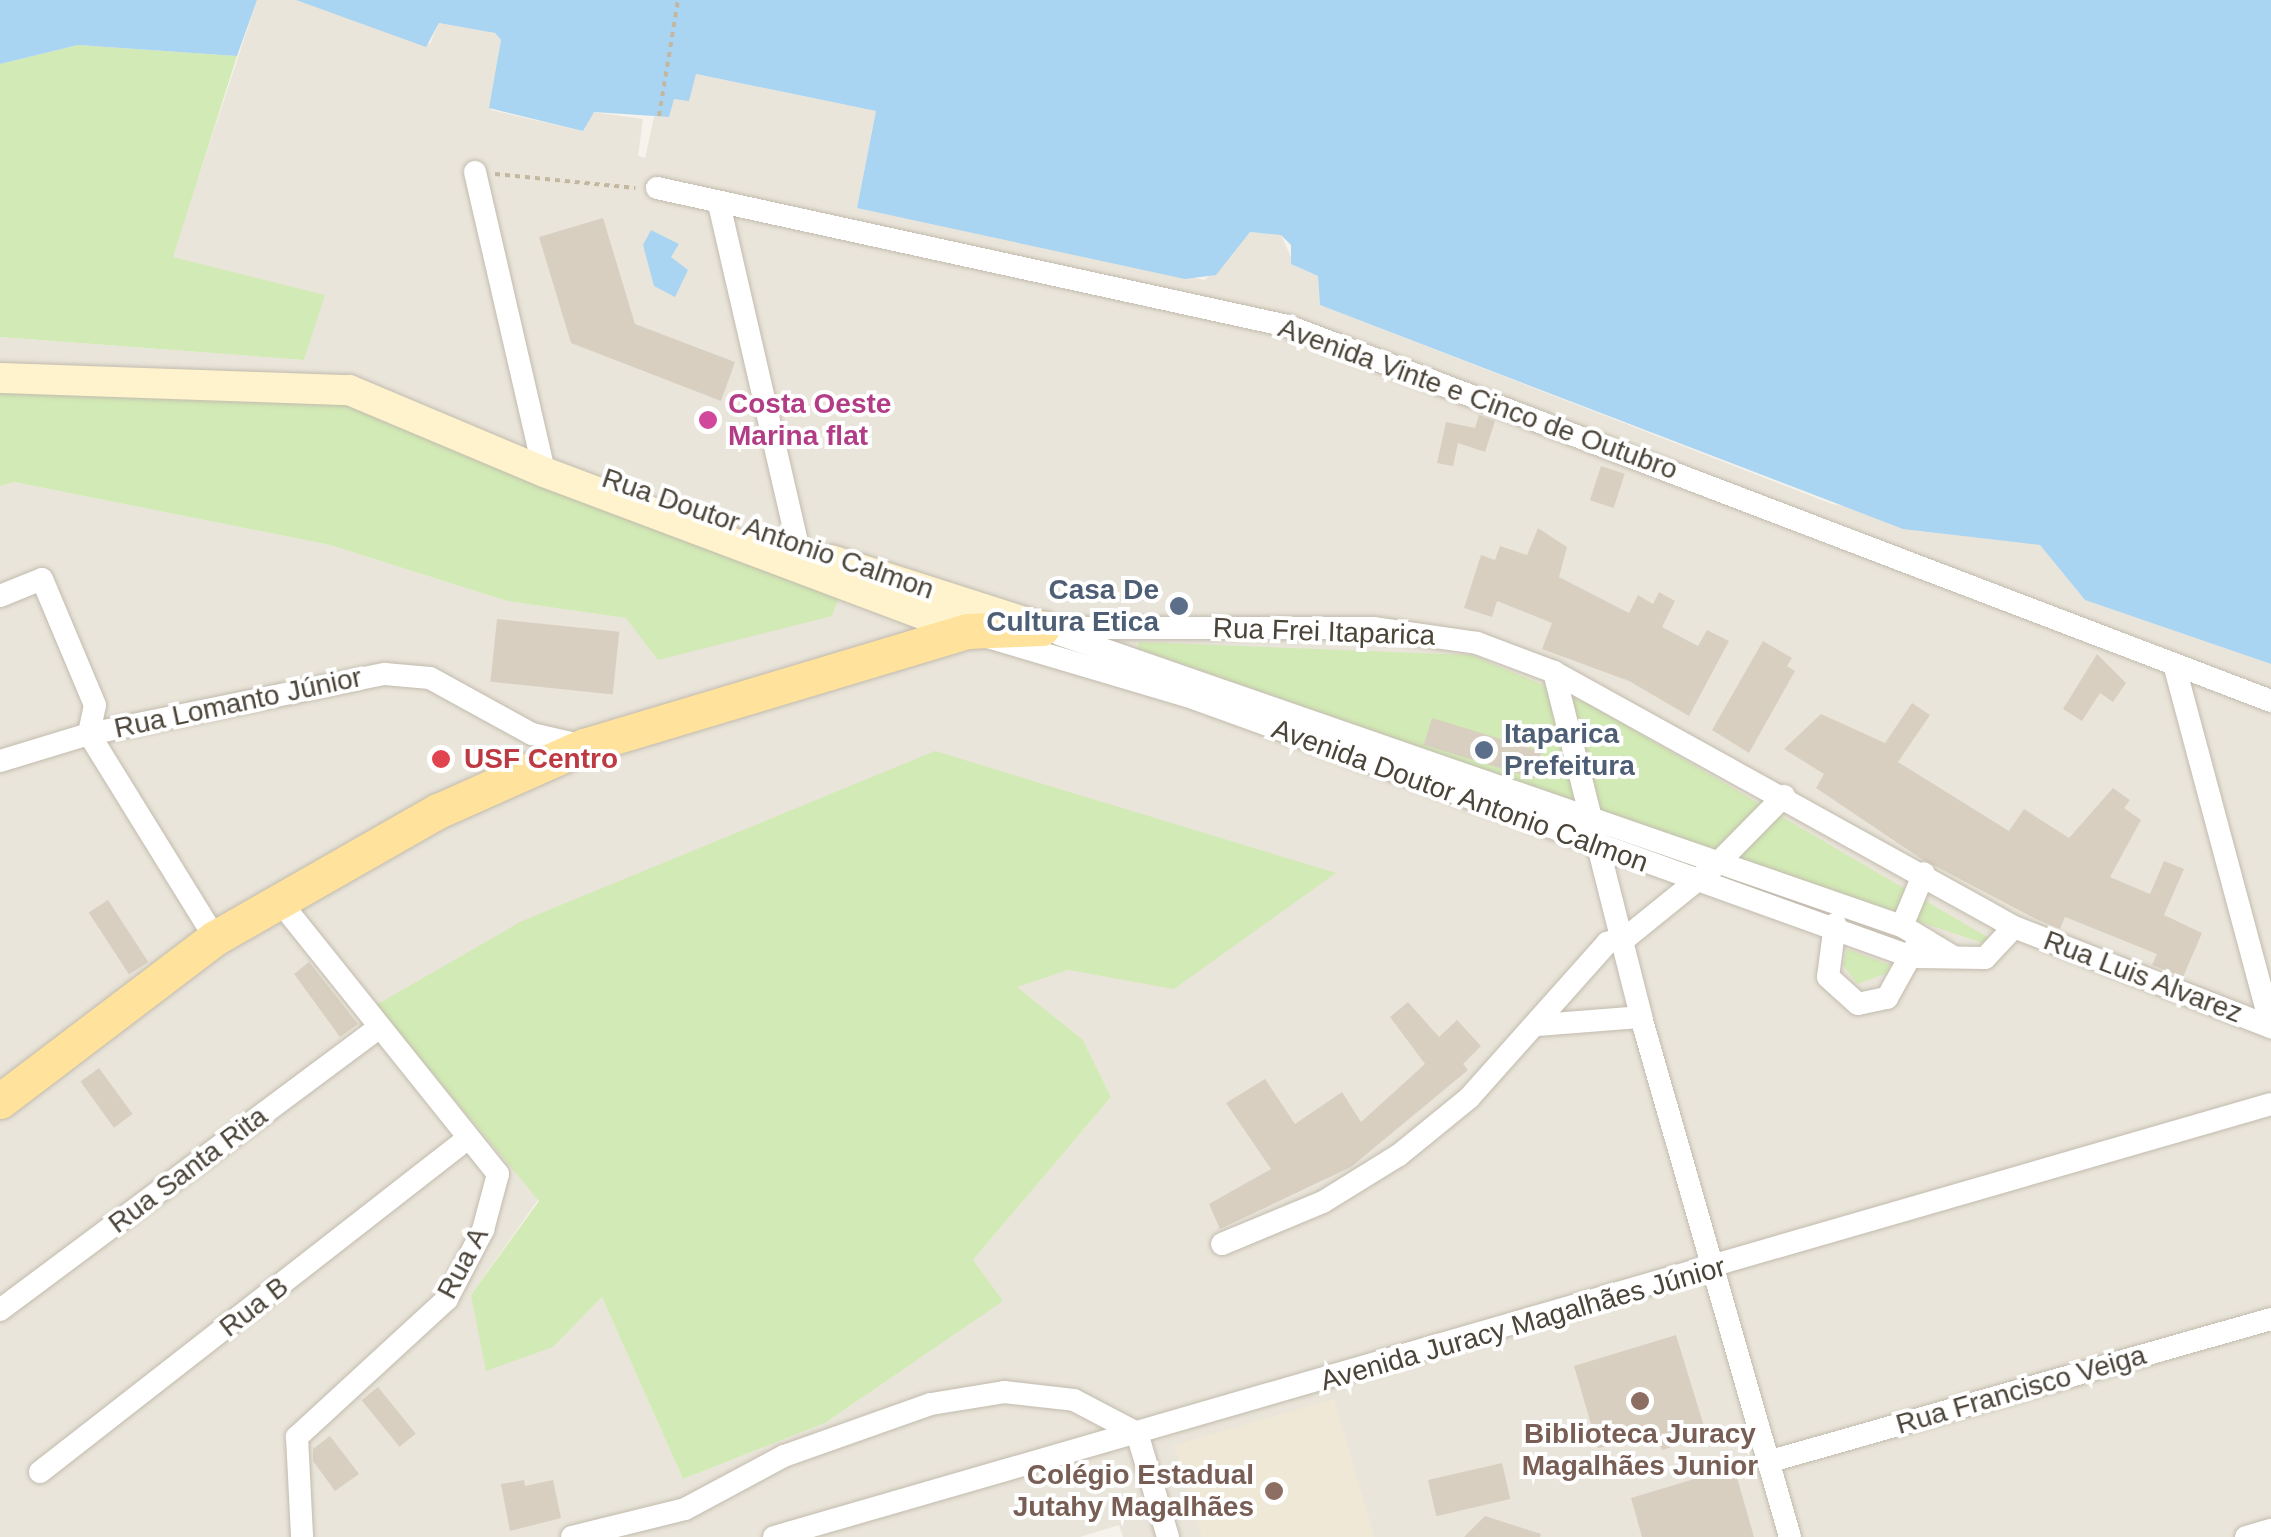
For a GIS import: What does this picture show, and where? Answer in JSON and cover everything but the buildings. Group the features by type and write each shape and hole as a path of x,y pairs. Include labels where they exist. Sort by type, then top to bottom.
{"main road":[{"path":"0,1101 215,938 438,811 584,746 967,631 1042,628"}],"street":[{"path":"475,172 542,462"},
{"name":"Avenida Vinte e Cinco de Outubro","path":"657,188 1288,326 2271,700"},
{"path":"719,204 801,559"},
{"name":"Rua Doutor Antonio Calmon","path":"0,378 332,386 801,559 967,631"},
{"name":"Rua Doutor Antonio Calmon","path":"801,559 1042,628"},
{"path":"0,596 42,579 95,705 89,734 215,938"},
{"name":"Rua Frei Itaparica","path":"1042,628 1431,632 1554,672 1924,873 2014,927"},
{"name":"Avenida Doutor Antonio Calmon","path":"1042,628 1190,689 1595,834 1716,865 1841,906 1952,956 1986,958 2014,927"},
{"name":"Avenida Doutor Antonio Calmon","path":"967,631 1190,689"},
{"path":"2174,664 2271,1027"},
{"path":"1554,672 1595,834 1627,937 1641,1016 1719,1269 1790,1537"},
{"name":"Rua Lomanto Júnior","path":"0,761 89,734 385,674 430,678 532,734 584,746"},
{"path":"1222,1244 1323,1202 1399,1155 1539,1025 1607,943 1627,937 1716,865 1784,796"},
{"name":"Avenida Doutor Antonio Calmon","path":"1595,834 1691,882 1832,934 1912,940"},
{"path":"1841,906 1832,934 1828,976 1858,1004 1888,998 1912,940 1924,873"},
{"name":"Rua A","path":"280,903 376,1030 498,1174 483,1230 436,1313 297,1437 302,1537"},
{"name":"Rua Luis Alvarez","path":"2014,927 2271,1027"},
{"path":"1539,1025 1641,1016"},
{"name":"Rua Santa Rita","path":"0,1310 376,1030"},
{"name":"Avenida Juracy Magalhães Júnior","path":"774,1537 1719,1269 2271,1104"},
{"name":"Rua B","path":"40,1472 466,1139"},
{"name":"Rua Francisco Veiga","path":"1771,1461 2271,1320"},
{"path":"572,1537 685,1510 784,1456 947,1401 1051,1396 1138,1432 1168,1537"},
{"path":"2246,1537 2271,1530"}],"path":[{"path":"658,116 678,0"},
{"path":"475,172 657,188"}],"shaded area":[{"path":"257,0 296,0 430,44 439,23 495,33 501,40 491,110 583,131 593,112 643,119 638,156 645,158 654,117 696,74 876,111 857,208 1205,280 1250,232 1281,235 1295,266 1318,276 1320,305 1832,504 2040,545 2085,600 2271,664 2271,1537 1123,1537 1119,1525 1080,1537 0,1537 0,486 14,482 330,545 507,601 626,618 832,616 0,388 0,337 304,360 324,295 172,257","holes":["935,752 1175,988 1068,970 1016,987 1083,1040 1111,1097 973,1260 1002,1301 825,1423 683,1479 602,1297 553,1347 471,1295 816,805"]},
{"name":"Colégio Estadual Jutahy Magalhães","path":"1334,1399 1374,1537 1202,1537 1174,1445"}],"green space":[{"path":"78,45 237,56 173,257 325,295 304,360 0,337 0,64"},
{"path":"0,388 319,395 840,593 832,616 658,660 626,618 507,601 330,545 14,482 0,486"},
{"path":"1139,642 1471,655 1589,704 1989,938 1986,944 1875,907 1137,648"},
{"path":"935,751 1336,873 1174,989 1068,970 1017,987 1083,1040 1111,1097 973,1260 1003,1301 825,1423 683,1479 602,1297 553,1347 486,1371 471,1295 539,1201 376,1005 522,921"},
{"path":"1847,949 1890,965 1887,973 1858,984 1843,965"}],"water":[{"path":"0,0 257,0 237,56 78,45 0,64"},
{"path":"296,0 2271,0 2271,664 2085,600 2040,545 1903,529 1320,305 1318,276 1291,264 1291,245 1281,235 1250,232 1216,275 1185,279 857,208 876,111 696,74 689,101 674,99 669,117 594,112 583,131 489,108 501,40 495,33 439,23 426,47"},
{"path":"651,230 679,244 671,257 688,270 675,297 654,286 643,245"}],"place":[{"name":"Costa Oeste Marina flat","path":"708,420"},
{"name":"Casa De Cultura Etica","path":"1179,606"},
{"name":"Itaparica Prefeitura","path":"1484,750"},
{"name":"USF Centro","path":"441,759"},
{"name":"Biblioteca Juracy Magalhães Junior","path":"1640,1401"},
{"name":"Colégio Estadual Jutahy Magalhães","path":"1274,1491"}]}
